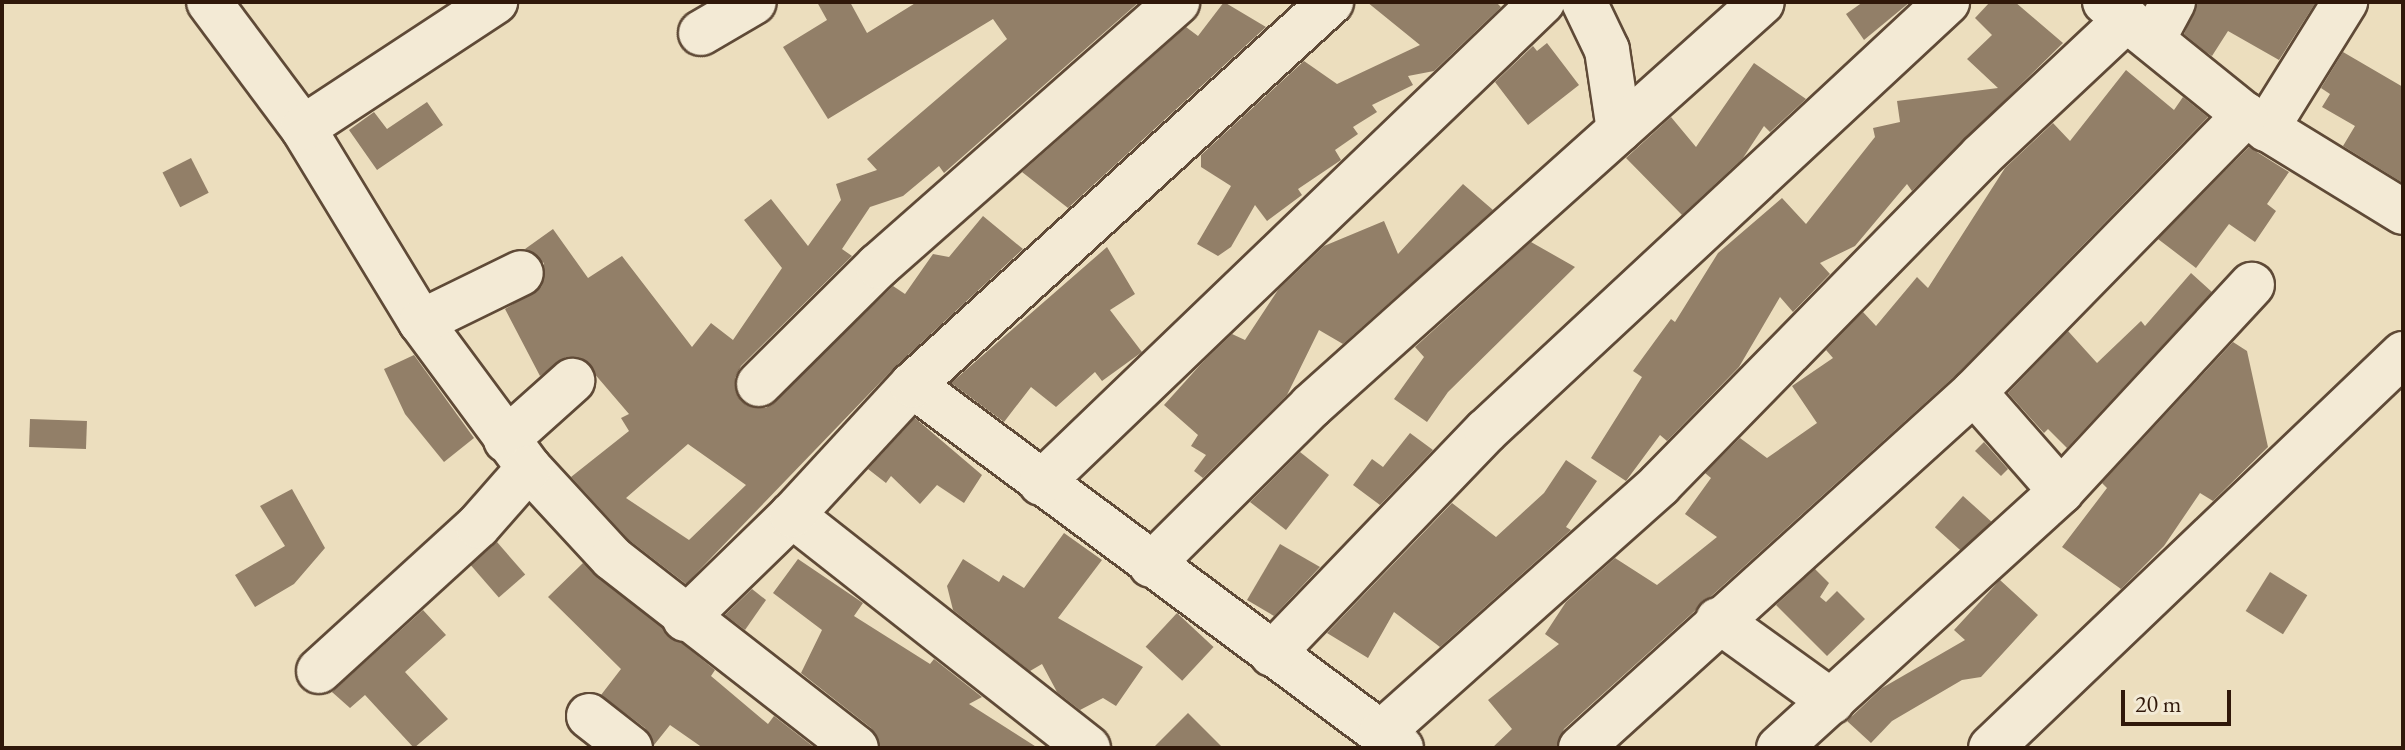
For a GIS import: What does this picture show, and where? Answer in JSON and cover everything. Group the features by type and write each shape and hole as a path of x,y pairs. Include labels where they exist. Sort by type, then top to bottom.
{"street":[{"path":"209,2 303,128 421,322 517,454 612,558 685,619 856,748"},
{"path":"303,128 495,2"},
{"path":"701,33 754,2"},
{"path":"759,384 878,266 1177,2"},
{"path":"685,619 792,515 912,385 1331,2"},
{"path":"1041,483 1542,2"},
{"path":"1584,2 1607,50 1619,130"},
{"path":"1151,565 1311,406 1762,2"},
{"path":"1272,654 1486,431 1947,2"},
{"path":"1581,748 1718,620 1974,392 2256,122 2345,2"},
{"path":"912,385 1391,740 1659,485 1981,156 2140,16 2256,122 2403,212"},
{"path":"421,322 521,273"},
{"path":"1779,748 2061,491 2252,285"},
{"path":"1991,748 2403,354"},
{"path":"319,671 478,526 517,454 572,381"},
{"path":"1974,392 2061,491"},
{"path":"792,515 1088,748"},
{"path":"1718,620 1832,702"},
{"path":"589,716 630,748"}],"building":[{"path":"817,2 850,2 867,33 917,2 1139,2 944,173 939,166 903,196 870,207 842,249 852,256 741,366 735,378 741,401 766,408 893,286 905,294 933,254 949,257 983,216 1023,249 894,368 686,584 629,540 571,477 629,431 621,418 629,414 581,358 566,357 540,376 505,309 542,286 544,263 525,249 553,229 588,278 622,256 692,347 711,323 733,340 782,268 744,220 771,199 808,246 841,200 836,184 877,170 867,159 1007,39 993,19 828,119 783,47 827,20","holes":["688,444 746,485 689,540 626,498"]},
{"path":"1224,2 1266,27 1068,208 1022,172 1186,27 1198,36"},
{"path":"1367,2 1496,2 1501,7 1434,71 1408,76 1413,85 1372,105 1377,112 1353,127 1358,134 1335,150 1341,160 1298,189 1302,195 1267,221 1255,205 1231,247 1218,256 1197,244 1231,186 1201,167 1201,155 1304,61 1337,84 1420,45"},
{"path":"1863,2 1910,2 1864,40 1846,14"},
{"path":"1990,2 2015,2 2063,43 1912,191 1907,184 1855,246 1820,263 1830,274 1793,312 1780,297 1739,367 1667,441 1660,435 1626,481 1591,458 1642,377 1633,371 1671,319 1675,322 1718,253 1782,198 1806,224 1875,137 1873,128 1900,122 1897,101 1998,88 1967,59 1992,35 1975,18"},
{"path":"2198,2 2316,2 2279,60 2228,31 2212,56 2206,52 2184,34"},
{"path":"1547,43 1579,85 1528,125 1495,82 1533,46 1537,51"},
{"path":"2343,52 2403,87 2403,183 2343,146 2355,126 2322,107 2330,94 2321,88"},
{"path":"1754,63 1806,99 1770,132 1764,126 1743,158 1682,215 1626,158 1671,117 1696,147"},
{"path":"2126,70 2174,110 2183,97 2208,117 1957,374 1564,729 1557,748 1492,748 1512,729 1488,700 1559,644 1545,634 1566,602 1615,558 1657,585 1717,537 1685,514 1711,478 1705,473 1740,438 1767,458 1817,423 1792,386 1833,358 1826,350 1863,312 1876,326 1917,277 1928,288 2005,168 2053,123 2070,141"},
{"path":"427,102 443,125 377,170 349,130 374,112 387,129"},
{"path":"2249,147 2289,172 2267,204 2276,211 2255,242 2229,224 2196,268 2158,239"},
{"path":"191,158 209,193 180,207 162,173"},
{"path":"1463,184 1493,210 1343,344 1319,330 1287,395 1203,478 1194,471 1206,455 1191,446 1198,435 1164,405 1201,364 1232,334 1245,340 1278,290 1324,246 1384,221 1398,254"},
{"path":"1531,242 1575,267 1448,392 1427,422 1394,399 1424,357 1415,347"},
{"path":"1107,247 1135,294 1110,310 1142,352 1102,381 1095,372 1056,407 1031,387 1004,422 951,383"},
{"path":"2191,273 2212,292 2067,448 2048,429 2044,433 2008,393 2068,331 2097,363 2141,321 2145,326"},
{"path":"2233,342 2247,351 2268,447 2213,501 2200,493 2164,546 2121,589 2062,547 2107,488 2102,483"},
{"path":"414,355 474,438 444,462 405,414 384,369"},
{"path":"915,418 982,475 964,503 937,485 920,504 891,476 886,483 868,469"},
{"path":"30,419 87,421 86,449 29,447"},
{"path":"1410,433 1433,450 1380,505 1353,485 1372,459 1383,467"},
{"path":"1984,442 2008,469 2001,476 1975,451"},
{"path":"1300,452 1329,475 1286,530 1250,502"},
{"path":"1566,460 1597,481 1566,527 1571,530 1440,647 1394,612 1368,658 1327,633 1452,503 1496,537 1544,493"},
{"path":"292,489 325,548 294,584 255,607 235,575 285,546 260,506"},
{"path":"1963,496 1991,521 1963,553 1935,527"},
{"path":"1064,533 1102,560 1058,618 1143,667 1116,706 1103,698 1080,710 1057,692 1042,664 1030,671 953,610 947,586 963,559 999,582 1003,575 1024,588"},
{"path":"497,542 525,574 499,597 471,565"},
{"path":"1280,544 1320,567 1274,616 1247,600"},
{"path":"798,559 863,603 854,616 930,664 934,659 982,697 969,704 1038,748 880,748 871,728 801,673 822,630 773,593"},
{"path":"583,563 715,670 711,676 768,724 774,716 815,748 703,748 670,725 654,745 645,728 601,695 621,669 548,597"},
{"path":"1815,569 1829,583 1820,597 1826,602 1837,591 1865,619 1827,656 1776,605"},
{"path":"2270,572 2307,595 2283,634 2246,611"},
{"path":"2000,580 2038,615 1981,677 1962,680 1892,721 1871,743 1847,721 1882,688 1965,640 1954,630"},
{"path":"752,589 766,600 745,630 725,615"},
{"path":"423,610 446,635 405,672 448,719 414,748 365,695 350,708 332,692"},
{"path":"1177,613 1214,647 1182,681 1146,647"},
{"path":"1188,713 1223,748 1153,748"}]}
